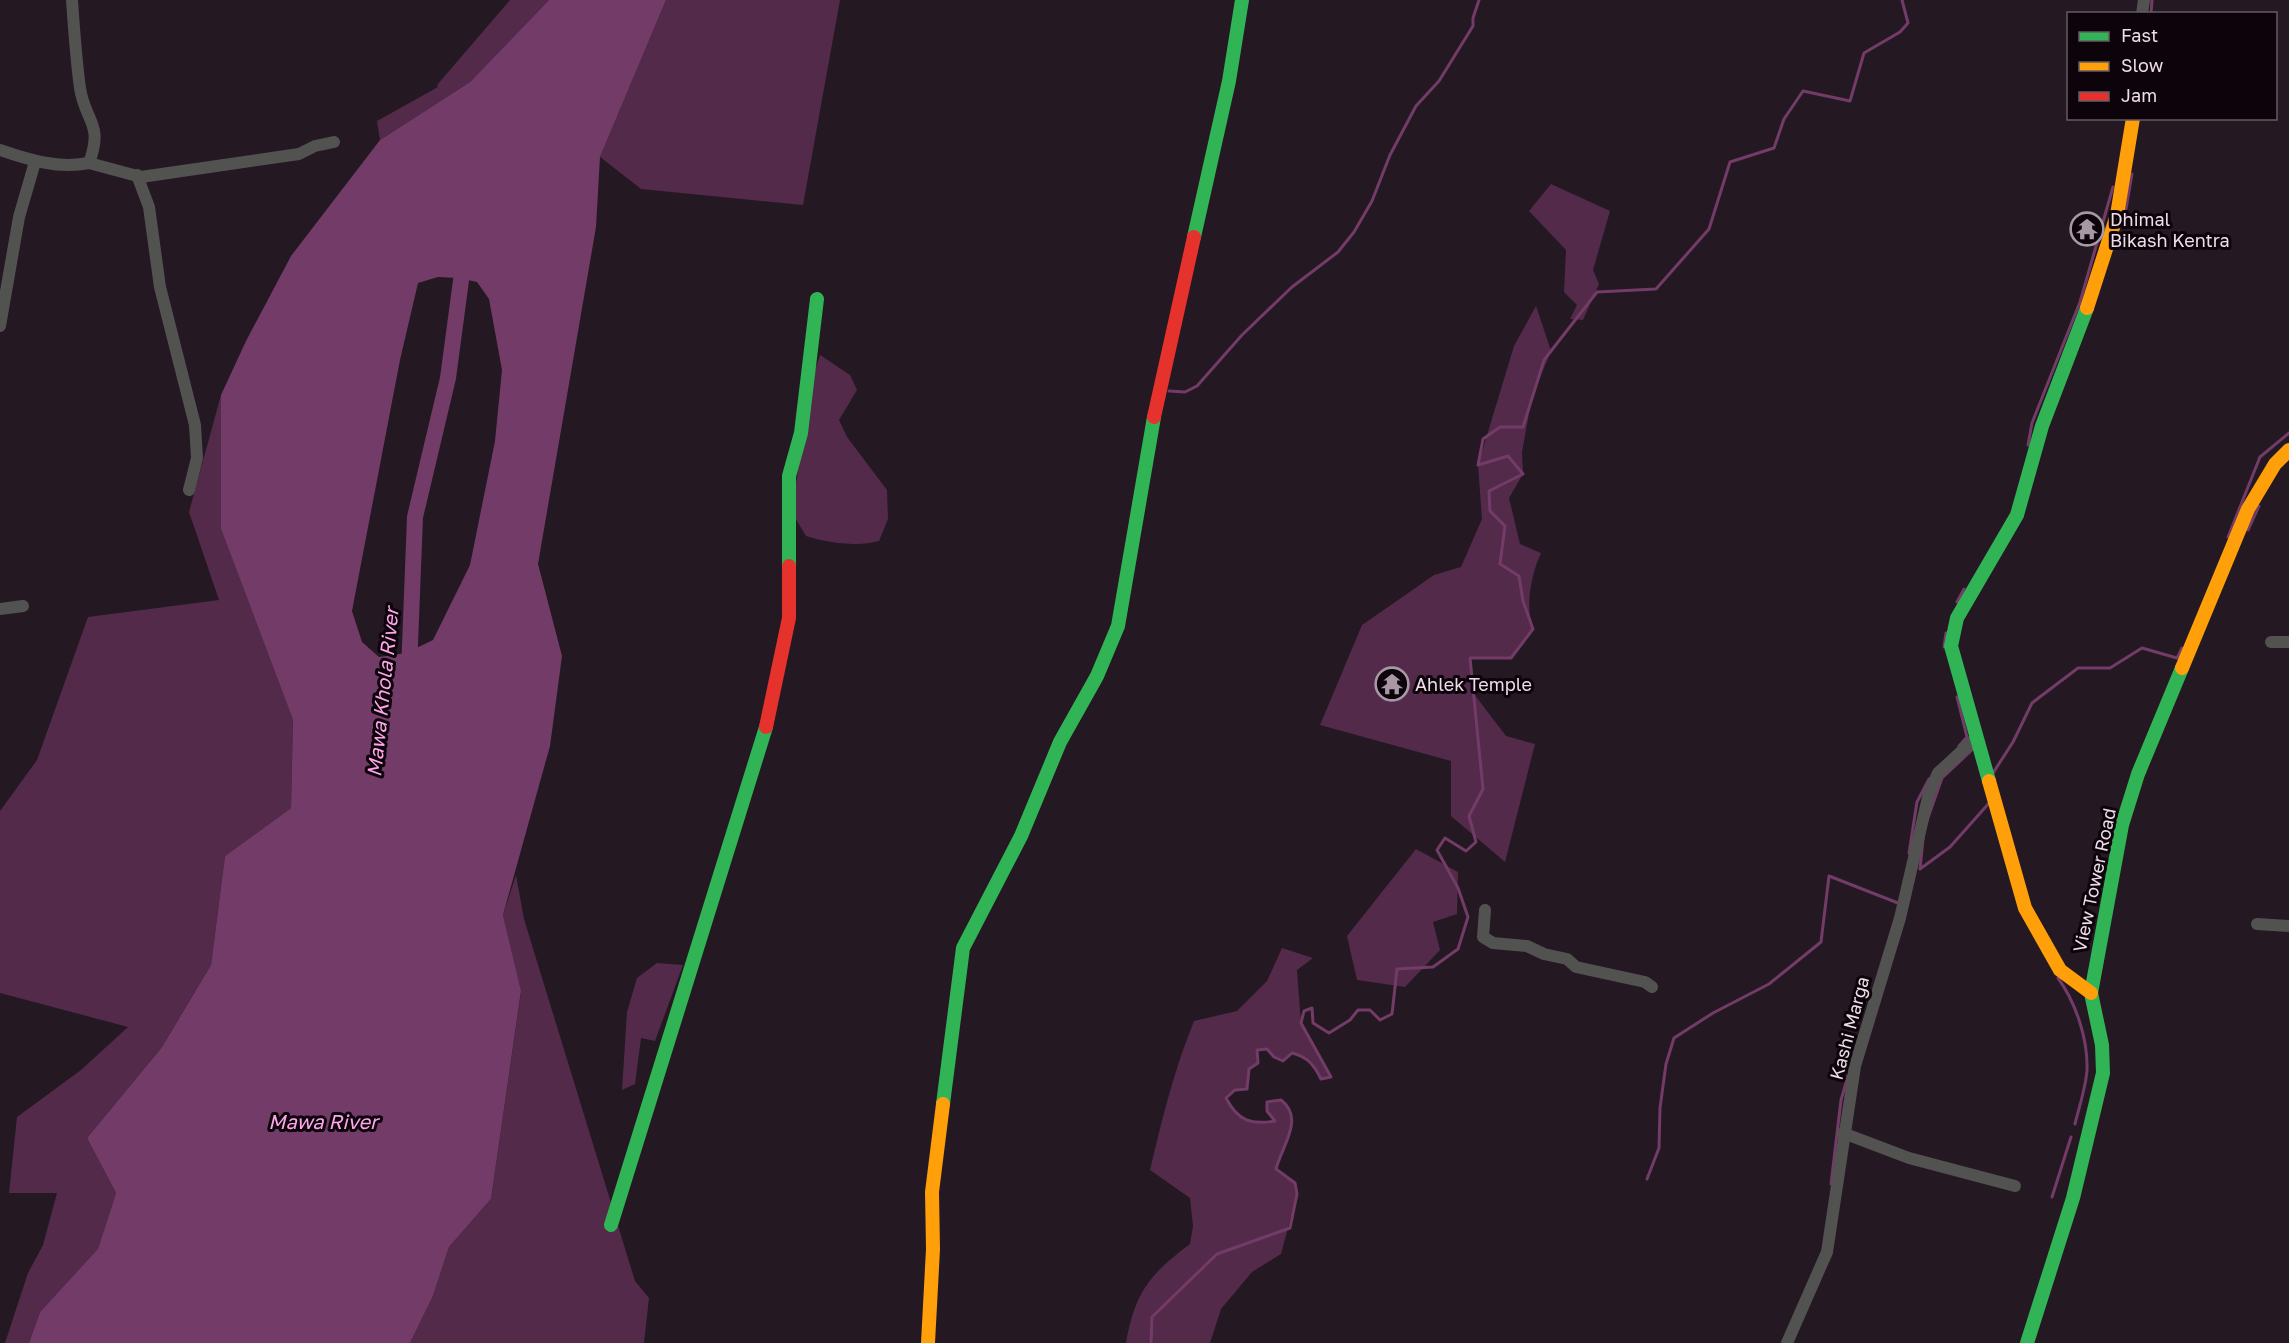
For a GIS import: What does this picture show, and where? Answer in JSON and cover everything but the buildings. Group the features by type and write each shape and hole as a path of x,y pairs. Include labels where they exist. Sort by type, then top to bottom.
{"street":[{"path":"72,0 81,92 91,115 96,143 89,163"},
{"path":"928,1343 933,1249 932,1192 963,948 1021,836 1059,742 1097,676 1118,626 1173,323 1200,219 1229,81 1242,0"},
{"path":"2091,993 2060,970 2025,908 1951,646 1957,618 2017,515 2042,426 2080,330 2116,214 2133,120"},
{"path":"0,150 35,162 73,166 89,163 137,176 299,154 315,146 334,142"},
{"path":"0,326 19,218 35,162"},
{"path":"137,176 149,207 160,287 195,425 197,458 189,490"},
{"path":"611,1225 762,747 789,618 789,476 801,433 817,299"},
{"name":"View Tower Road","path":"2027,1343 2073,1198 2103,1073 2102,1046 2091,993 2122,825 2138,774 2248,509 2275,464 2289,450"},
{"path":"0,609 23,606"},
{"path":"2271,642 2289,642"},
{"name":"Kashi Marga","path":"1787,1343 1827,1252 1843,1133 1855,1066 1899,918 1929,794 1938,773 1977,737"},
{"path":"1485,910 1484,937 1493,943 1527,946 1544,954 1567,959 1576,967 1646,982 1652,987"},
{"path":"2257,924 2289,926"},
{"path":"1843,1133 1909,1158 2015,1186"}],"shaded area":[{"path":"510,0 549,0 470,82 380,140 377,121 438,87 437,85"},
{"path":"666,0 840,0 803,205 641,189 600,157"},
{"path":"1551,184 1610,211 1593,270 1599,284 1583,320 1570,319 1577,305 1564,292 1566,250 1529,211"},
{"path":"1536,306 1551,351 1532,397 1522,452 1523,474 1509,498 1520,544 1541,553 1530,591 1529,611 1533,629 1511,658 1470,658 1474,694 1506,736 1535,744 1505,862 1451,816 1451,761 1320,725 1362,625 1434,575 1461,567 1482,519 1478,465 1514,346"},
{"path":"820,355 850,375 857,390 839,420 847,437 887,490 888,519 879,541 862,544 843,543 806,536 794,516 794,497 811,382"},
{"path":"221,395 221,529 293,720 291,808 225,856 211,965 162,1047 87,1138 116,1193 98,1250 40,1312 29,1343 5,1343 28,1273 43,1245 57,1193 9,1193 17,1117 81,1070 128,1027 0,993 0,811 37,760 88,617 219,600 189,512"},
{"path":"1416,849 1458,872 1457,914 1433,922 1440,950 1405,987 1357,980 1347,936"},
{"path":"516,875 524,919 635,1281 649,1298 644,1343 410,1343 433,1296 449,1247 491,1199 521,992 503,915"},
{"path":"1282,948 1313,958 1297,970 1301,1023 1331,1077 1321,1079 1310,1062 1298,1055 1292,1053 1283,1061 1274,1057 1267,1049 1257,1050 1258,1063 1249,1069 1247,1089 1235,1090 1226,1098 1240,1116 1252,1121 1275,1121 1267,1111 1267,1102 1281,1100 1288,1107 1291,1115 1290,1133 1276,1169 1295,1183 1297,1194 1281,1254 1252,1272 1221,1309 1210,1343 1126,1343 1134,1310 1146,1286 1164,1265 1190,1244 1193,1226 1190,1198 1150,1170 1174,1076 1194,1021 1237,1011 1267,981"},
{"path":"657,963 683,965 655,1041 641,1038 635,1084 622,1090 627,1012 637,978"}],"water":[{"name":"Mawa River","path":"549,0 666,0 600,157 596,227 538,564 562,656 550,746 503,915 521,991 491,1199 449,1247 433,1296 410,1343 29,1343 40,1312 98,1249 116,1193 87,1138 162,1047 211,965 225,856 291,808 293,720 221,529 221,395 246,341 291,256 380,140 470,82","holes":["438,277 477,282 489,299 502,370 495,441 470,565 433,640 406,653 379,657 362,642 352,611 400,360 418,283"]}],"waterway":[{"path":"1169,391 1185,392 1197,386 1242,335 1292,287 1338,252 1354,232 1372,201 1390,155 1416,106 1439,81 1473,26 1479,0"},
{"path":"1151,1343 1152,1317 1217,1254 1290,1228 1297,1194 1295,1183 1276,1169 1292,1124 1288,1107 1281,1100 1267,1102 1267,1111 1275,1121 1252,1122 1235,1112 1226,1098 1235,1090 1247,1089 1249,1069 1258,1063 1257,1050 1267,1049 1274,1057 1283,1061 1292,1053 1298,1055 1310,1062 1321,1079 1331,1077 1301,1023 1304,1011 1312,1008 1313,1023 1329,1033 1350,1020 1358,1010 1370,1010 1380,1020 1392,1014 1397,969 1433,967 1458,949 1468,917 1458,888 1437,850 1445,838 1466,851 1476,842 1469,816 1483,789 1470,658 1511,658 1533,629 1523,601 1519,576 1500,564 1505,526 1490,511 1489,491 1523,474 1508,456 1478,465 1483,439 1500,427 1523,427 1544,360 1597,292 1656,289 1709,229 1730,162 1774,148 1784,119 1803,91 1850,101 1864,53 1900,32 1908,23 1902,0"},
{"path":"2151,12 2152,0"},
{"path":"2126,209 2132,174"},
{"path":"2028,445 2032,423 2080,302 2113,187"},
{"name":"Mawa Khola River","path":"409,671 415,517 448,378 464,258"},
{"path":"2228,537 2260,457 2289,433"},
{"path":"2248,530 2259,506"},
{"path":"1957,602 1964,589"},
{"path":"1944,647 1946,633"},
{"path":"1993,773 2013,742 2032,703 2078,668 2110,668 2142,648 2177,658 2182,648"},
{"path":"1957,697 1967,737 1959,746"},
{"path":"1975,747 1990,802 1950,847 1920,869 1924,829 1942,778 1975,747"},
{"path":"1909,853 1917,802 1929,779"},
{"path":"1647,1179 1659,1148 1660,1108 1666,1064 1674,1038 1713,1013 1769,984 1821,942 1829,876 1898,903"},
{"path":"2058,978 2080,1022 2087,1058 2084,1090 2075,1124"},
{"path":"1831,1184 1841,1100 1848,1076"},
{"path":"2052,1197 2071,1137"}],"traffic: fast":[{"path":"1194,237 1229,81 1242,0"},
{"path":"789,566 789,476 801,433 817,299"},
{"path":"1989,781 1951,646 1957,618 2017,515 2042,426 2087,308"},
{"path":"943,1104 963,948 1021,836 1060,742 1097,676 1118,626 1154,417"},
{"path":"2027,1343 2073,1198 2103,1073 2102,1045 2091,993 2122,825 2138,774 2182,668"},
{"path":"611,1225 766,727"}],"traffic: slow":[{"path":"2087,308 2117,215 2133,120"},
{"path":"2182,668 2248,509 2275,464 2289,450"},
{"path":"1989,781 2025,908 2060,970 2091,993"},
{"path":"928,1343 933,1249 932,1192 943,1104"}],"traffic: jam":[{"path":"1154,417 1194,237"},
{"path":"766,727 789,618 789,566"}],"place":[{"name":"Dhimal Bikash Kentra","path":"2087,229"},
{"name":"Ahlek Temple","path":"1392,684"}]}
